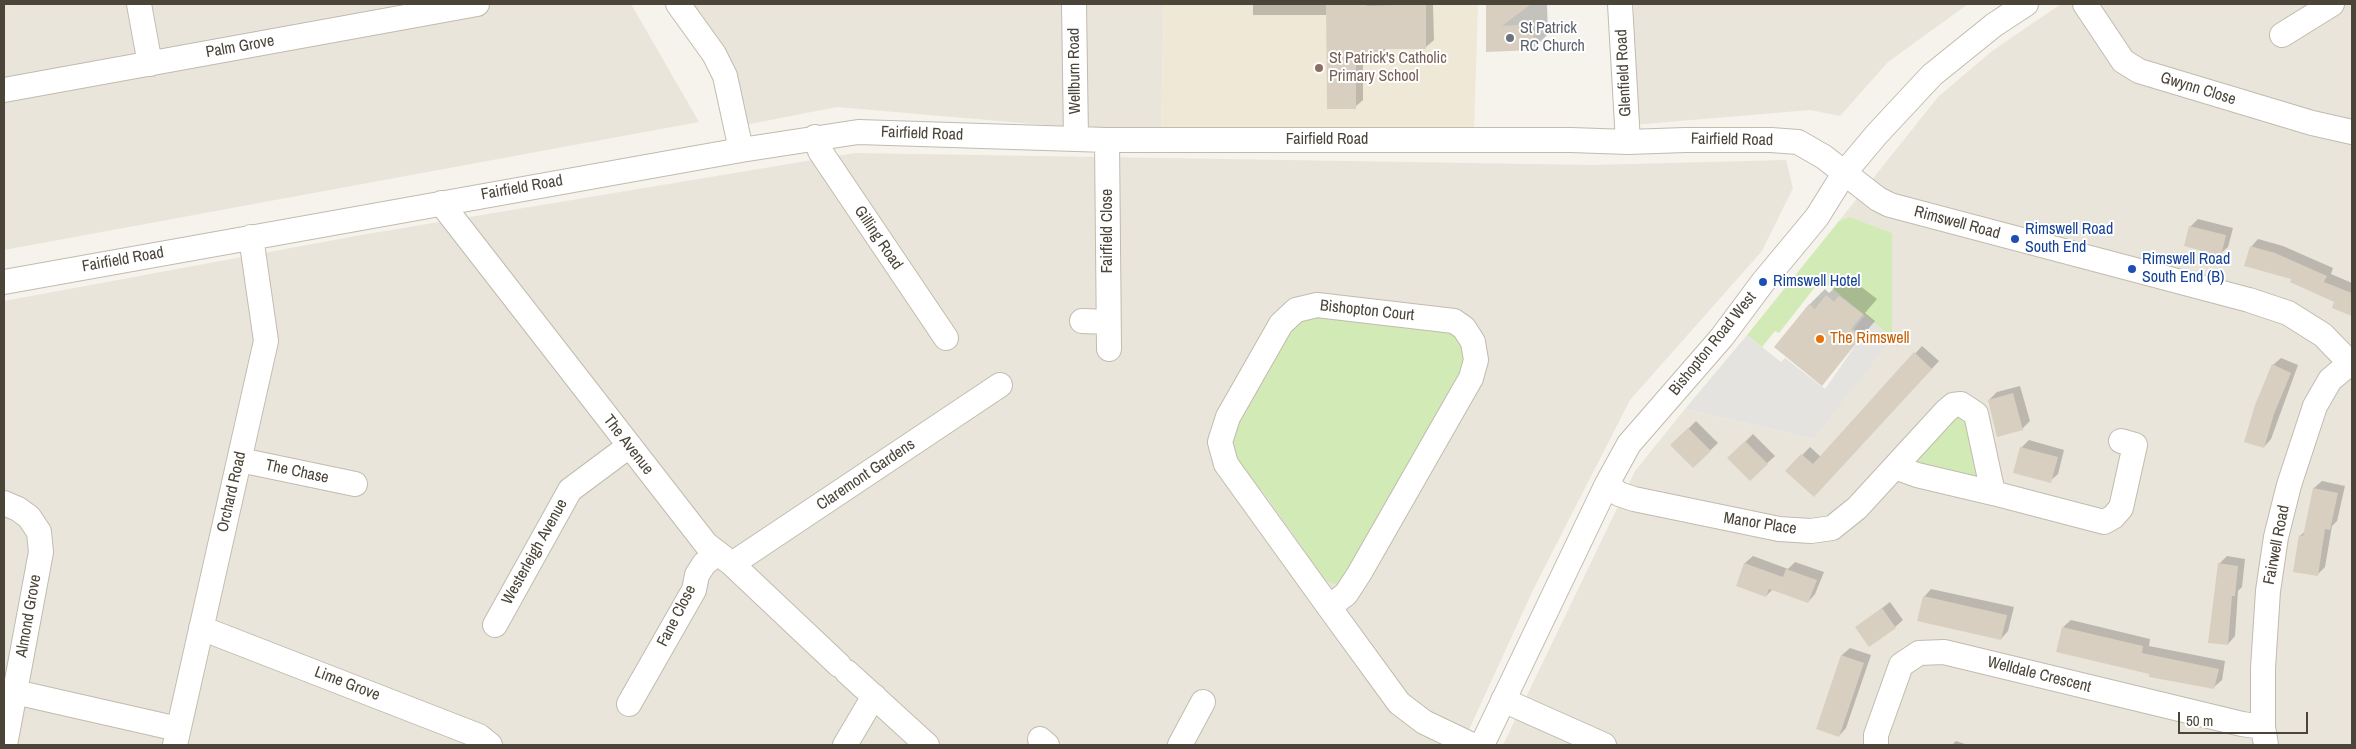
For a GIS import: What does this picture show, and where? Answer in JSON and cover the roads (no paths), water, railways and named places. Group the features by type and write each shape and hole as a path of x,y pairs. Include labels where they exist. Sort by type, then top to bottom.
{"street":[{"path":"139,4 150,64"},
{"name":"Palm Grove","path":"4,90 477,4"},
{"path":"678,4 714,54 725,76 741,150"},
{"name":"Wellburn Road","path":"1074,4 1076,139"},
{"name":"Glenfield Road","path":"1620,4 1628,142"},
{"name":"Bishopton Road West","path":"1482,745 1607,484 1629,444 1722,337 1763,282 1817,216 1845,172 1932,75 1994,24 2026,4"},
{"name":"Gwynn Close","path":"2085,4 2124,61 2139,71 2312,123 2345,126"},
{"path":"2282,35 2332,4"},
{"name":"Fairfield Road","path":"4,282 815,137 858,132 1107,140 1572,140 1628,142 1685,140 1798,142 1845,172"},
{"name":"Gilling Road","path":"815,137 820,151 946,338"},
{"name":"Fairfield Close","path":"1107,140 1109,349"},
{"name":"Rimswell Road","path":"1845,172 1878,199 1890,205 2240,298 2288,313 2323,335 2351,364"},
{"name":"The Avenue","path":"441,203 706,544 927,745"},
{"name":"Orchard Road","path":"177,737 266,341 251,237"},
{"name":"Bishopton Court","path":"1329,608 1346,594 1359,574 1471,378 1476,360 1473,342 1464,328 1454,321 1317,305 1306,306 1292,314 1281,324 1228,417 1220,442 1226,464 1329,608 1399,703 1424,722 1472,745"},
{"path":"1082,320 1108,322"},
{"name":"Fairwell Road","path":"2265,736 2263,668 2268,591 2276,537 2289,485 2315,406 2330,380 2351,364"},
{"name":"Claremont Gardens","path":"724,559 1000,385"},
{"name":"Manor Place","path":"1607,484 1619,494 1650,503 1779,529 1811,531 1832,528 1844,520 1946,410 1953,405 1961,404 1969,407 1976,414 1993,493"},
{"path":"1895,467 1917,476 1993,493 2104,522 2114,517 2121,508 2135,445 2121,441"},
{"name":"Westerleigh Avenue","path":"495,625 570,490 628,446"},
{"name":"The Chase","path":"240,460 355,484"},
{"name":"Almond Grove","path":"4,504 18,509 30,517 39,532 41,552 5,745"},
{"name":"Fane Close","path":"629,704 632,678 694,590 697,575 704,564 724,559"},
{"name":"Lime Grove","path":"201,628 479,736 490,745"},
{"name":"Welldale Crescent","path":"1876,745 1876,735 1901,665 1919,653 1944,652 2242,724 2265,736"},
{"path":"15,692 177,737"},
{"path":"845,745 874,696"},
{"path":"1504,700 1604,745"},
{"path":"1180,745 1203,702"}],"place":[{"name":"St Patrick RC Church","path":"1510,38"},
{"name":"St Patrick's Catholic Primary School","path":"1319,68"},
{"name":"Rimswell Road South End","path":"2015,239"},
{"name":"Rimswell Road South End (B)","path":"2132,269"},
{"name":"Rimswell Hotel","path":"1763,282"},
{"name":"The Rimswell","path":"1820,339"}]}
